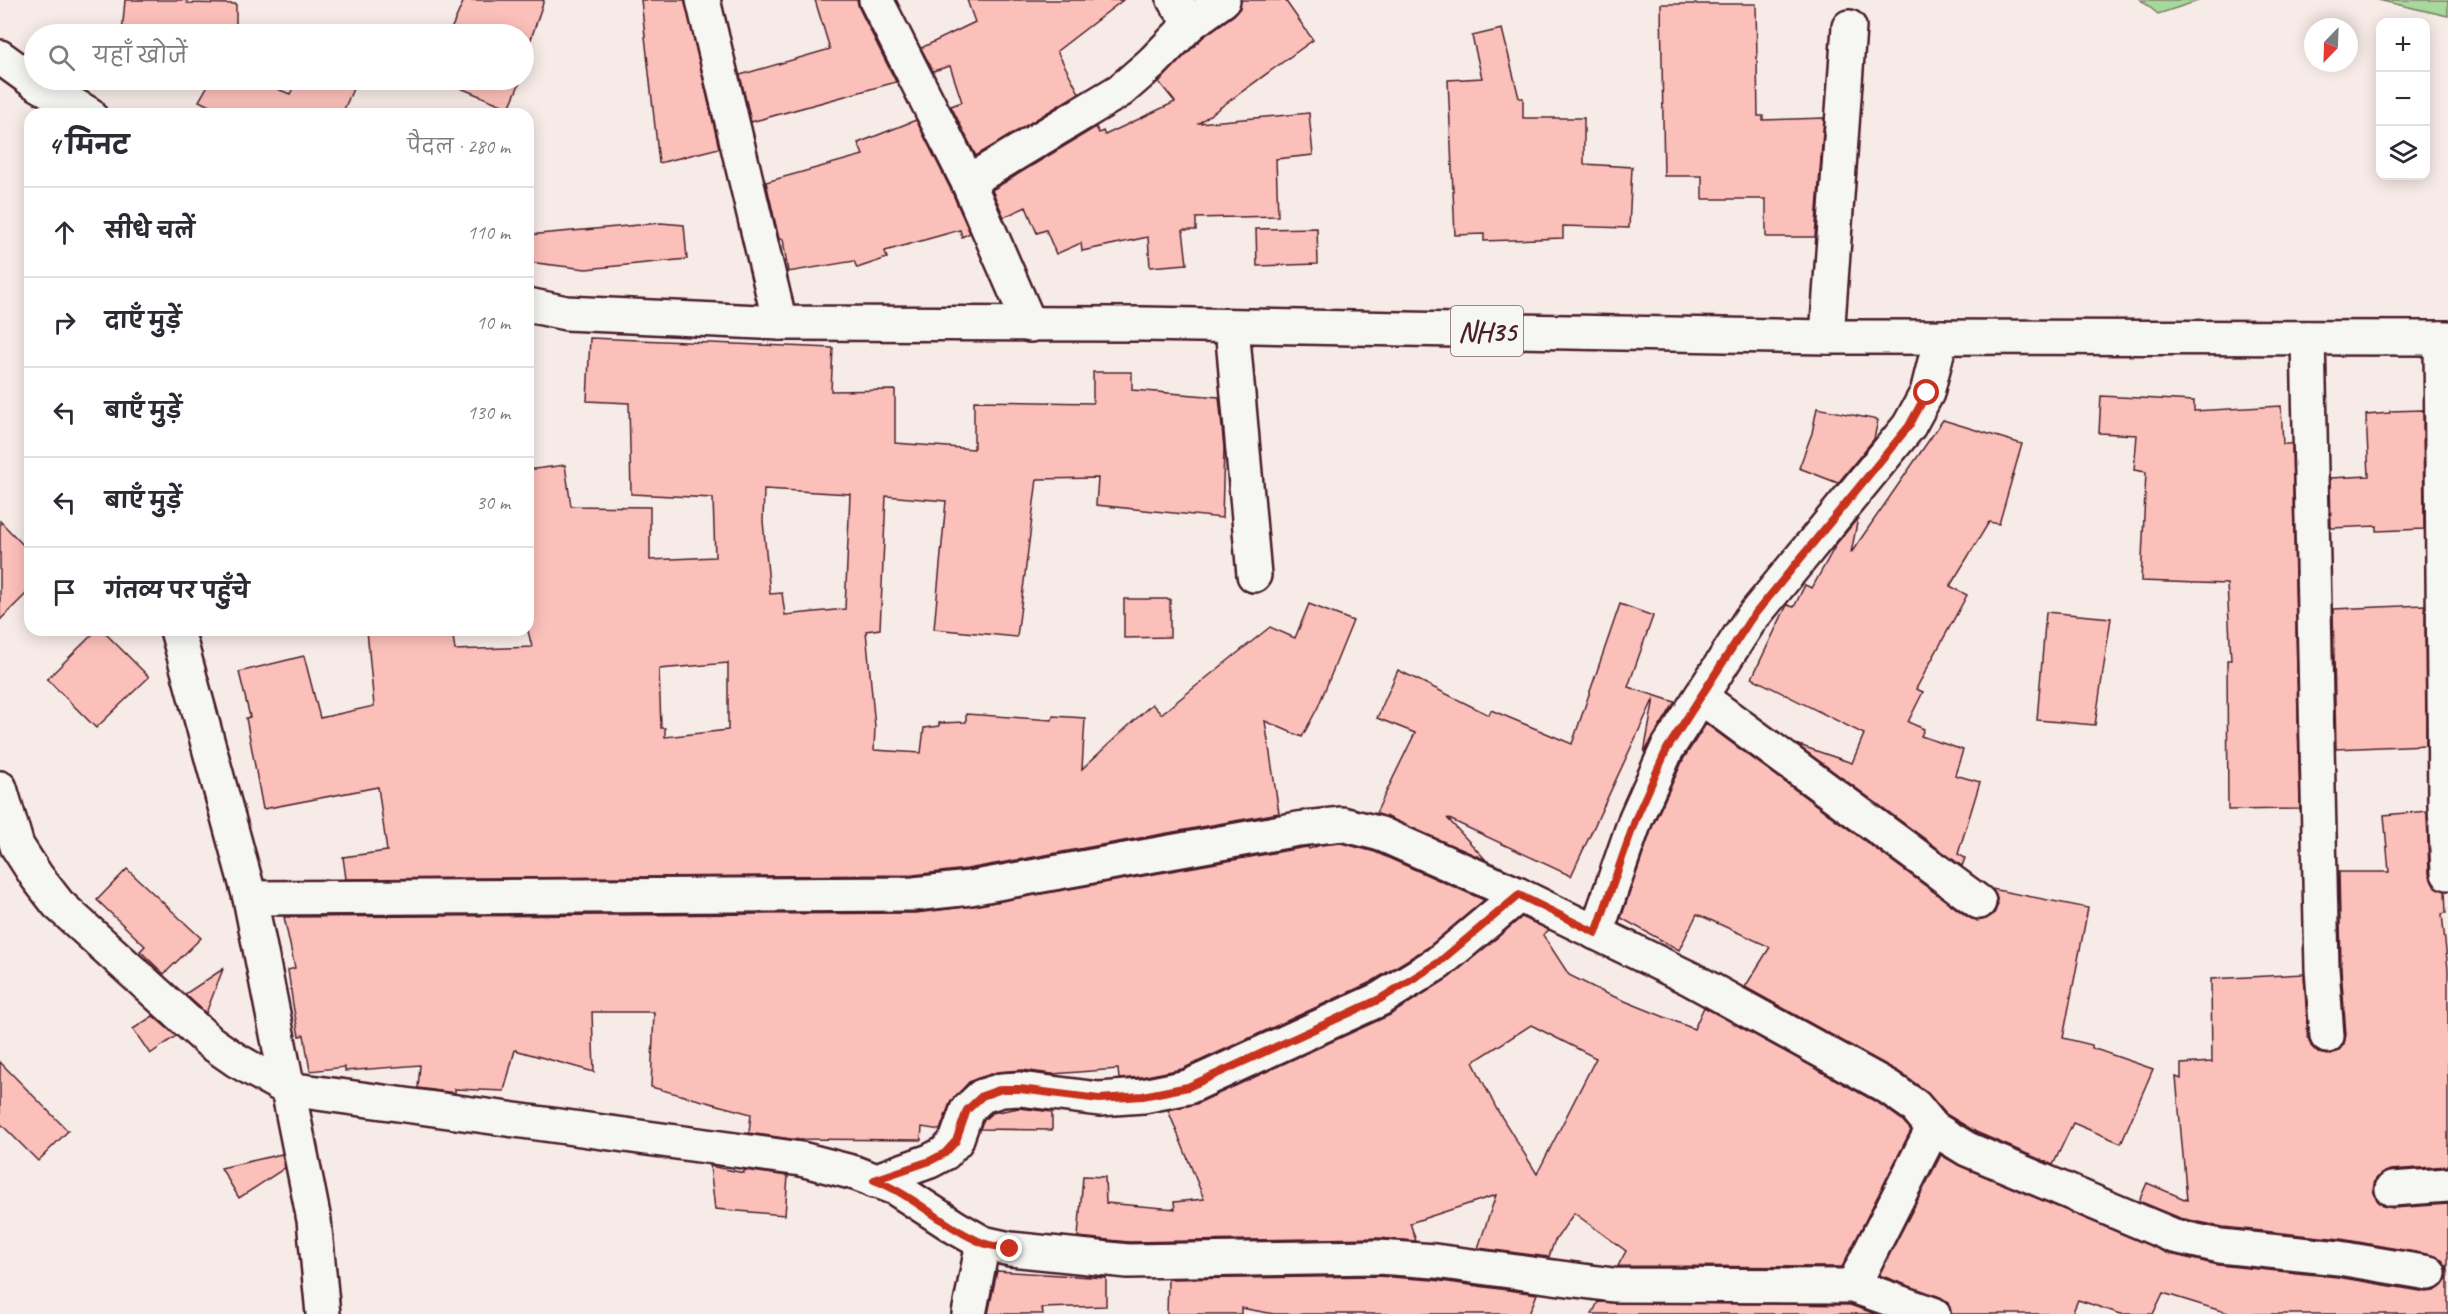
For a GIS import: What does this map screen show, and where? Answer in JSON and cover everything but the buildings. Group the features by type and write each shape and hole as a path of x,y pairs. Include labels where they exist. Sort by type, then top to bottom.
{"main road":[{"path":"703,0 780,323"},
{"path":"876,0 968,182 1030,325"},
{"path":"968,182 1121,90 1152,63 1182,11 1223,0"},
{"path":"1827,337 1849,27"},
{"path":"0,57 24,74"},
{"path":"48,90 79,108"},
{"name":"NH35","path":"534,306 566,312 780,323 1232,327 1827,337 2445,338"},
{"path":"1232,327 1254,575"},
{"path":"1596,933 1636,818 1667,749 1750,620 1909,426 1927,393 1941,337"},
{"path":"2308,338 2322,969 2327,1036"},
{"path":"2445,338 2444,773 2448,873"},
{"path":"179,636 250,898 314,1220 323,1314"},
{"path":"1701,697 1978,902"},
{"path":"0,788 17,846 37,878 58,904 210,1042 236,1060 288,1089 801,1159 855,1173 895,1188 983,1243 1010,1249 1128,1261 1378,1257 1435,1261 1613,1285 1853,1286 1933,1314"},
{"path":"250,898 914,894 970,888 1286,831 1342,824 1380,834 1519,895 1691,979 1888,1087 1915,1106 1933,1128 1966,1149 2174,1236 2220,1246 2339,1257 2429,1273"},
{"path":"874,1180 930,1161 945,1153 956,1141 967,1110 982,1096 1002,1089 1020,1089 1099,1099 1143,1096 1188,1087 1380,999 1438,963 1519,895"},
{"path":"1853,1286 1933,1128"},
{"path":"2392,1189 2448,1185"},
{"path":"969,1314 983,1243"}],"green space":[{"path":"2141,0 2201,0 2158,14"},
{"path":"2378,0 2448,0 2448,16"}],"route":[{"path":"1010,1249 983,1243 895,1188 874,1180 930,1161 945,1153 956,1141 967,1110 982,1096 1002,1089 1020,1089 1099,1099 1143,1096 1188,1087 1380,999 1438,963 1519,895 1596,933 1636,818 1667,749 1750,620 1909,426 1927,393"}]}
